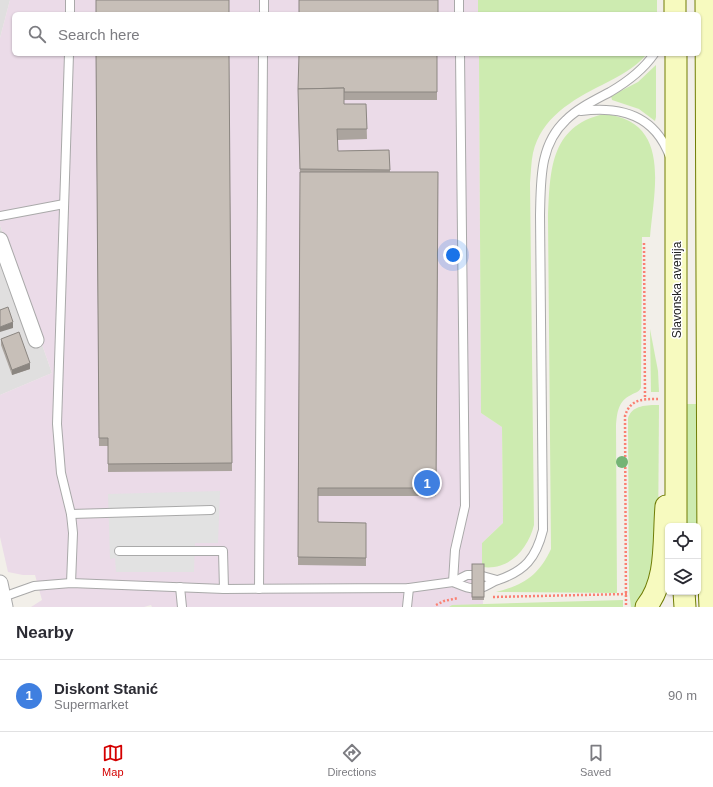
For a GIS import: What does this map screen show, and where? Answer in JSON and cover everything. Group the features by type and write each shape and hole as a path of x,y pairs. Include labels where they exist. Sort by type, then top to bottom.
{"main road":[{"path":"675,0 675,12"},
{"path":"706,0 708,563 710,607"},
{"name":"Slavonska avenija","path":"676,56 676,523"},
{"path":"646,607 652,600 659,584 663,561 666,501 677,448"},
{"path":"708,563 713,583"},
{"path":"674,595 674,607"},
{"path":"684,595 685,607"}],"street":[{"path":"0,240 36,340"}],"lane":[{"path":"70,0 70,12"},
{"path":"264,0 264,12"},
{"path":"459,0 459,12"},
{"path":"68,56 57,424 61,473 71,514 73,533 72,583"},
{"path":"259,589 263,56"},
{"path":"453,582 455,550 466,506 460,56"},
{"path":"453,582 467,587 479,588 496,580 509,577 530,561 539,545 543,530 540,186 547,149 554,134 566,120 576,112 634,76 648,63 653,56"},
{"path":"576,112 598,109 619,110 635,116 648,125 660,139 668,154 677,178"},
{"path":"0,216 64,204"},
{"path":"71,514 211,510"},
{"path":"119,551 223,551 224,589"},
{"path":"3,596 34,586 72,583 224,589 408,588 453,582 467,575 479,575 496,580"},
{"path":"180,587 182,607"},
{"path":"406,607 408,588"}],"path":[{"path":"644,243 645,399"},
{"path":"626,607 625,416 627,408 635,401 659,399"},
{"path":"488,597 627,594"},
{"path":"436,605 444,601 461,598"}],"shaded area":[{"path":"0,0 10,0 0,38"},
{"path":"10,0 478,0 478,12 12,12 12,56 479,56 481,413 502,427 503,523 482,543 483,607 152,607 151,605 144,607 31,607 42,600 35,575 23,575 8,572 0,537 0,395 52,373 0,225 0,38"},
{"path":"0,225 52,373 0,395"},
{"path":"220,491 218,543 195,543 194,572 116,572 115,558 110,559 108,494"}],"green space":[{"path":"478,0 657,0 657,12 478,12"},
{"path":"479,56 645,56 626,72 580,97 559,112 550,120 543,130 533,153 530,183 534,525 527,542 516,556 501,566 492,567 482,567 482,543 503,523 502,427 481,413"},
{"path":"656,65 655,121 639,109 612,100 611,96 638,82"},
{"path":"604,114 626,119 640,129 649,143 654,160 655,179 650,237 642,237 641,388 638,392 623,401 619,408 616,421 617,593 496,592 515,586 530,578 541,566 551,549 548,219 550,185 556,154 563,140 572,129 586,120"},
{"path":"650,329 658,371 659,392 651,392"},
{"path":"687,404 696,404 697,523 687,523"},
{"path":"659,405 658,548 645,596 634,607 631,607 629,590 628,418 636,408"},
{"path":"623,600 623,607 449,607 452,605"}],"building":[{"path":"96,0 229,0 229,12 96,12"},
{"path":"299,0 438,0 438,12 299,12"},
{"path":"96,56 229,56 232,463 108,464 108,438 99,438"},
{"path":"299,56 437,56 437,92 344,92 344,88 298,89"},
{"path":"344,88 344,104 366,104 367,129 337,129 338,151 389,150 390,170 300,169 298,89"},
{"path":"300,172 438,172 436,488 318,488 318,522 366,523 366,558 298,557"},
{"path":"8,307 13,322 0,327 0,310"},
{"path":"19,332 30,363 12,370 1,339"},
{"path":"472,564 484,564 484,597 472,597"}],"place":[{"name":"Diskont Stanić","path":"427,483"}]}
